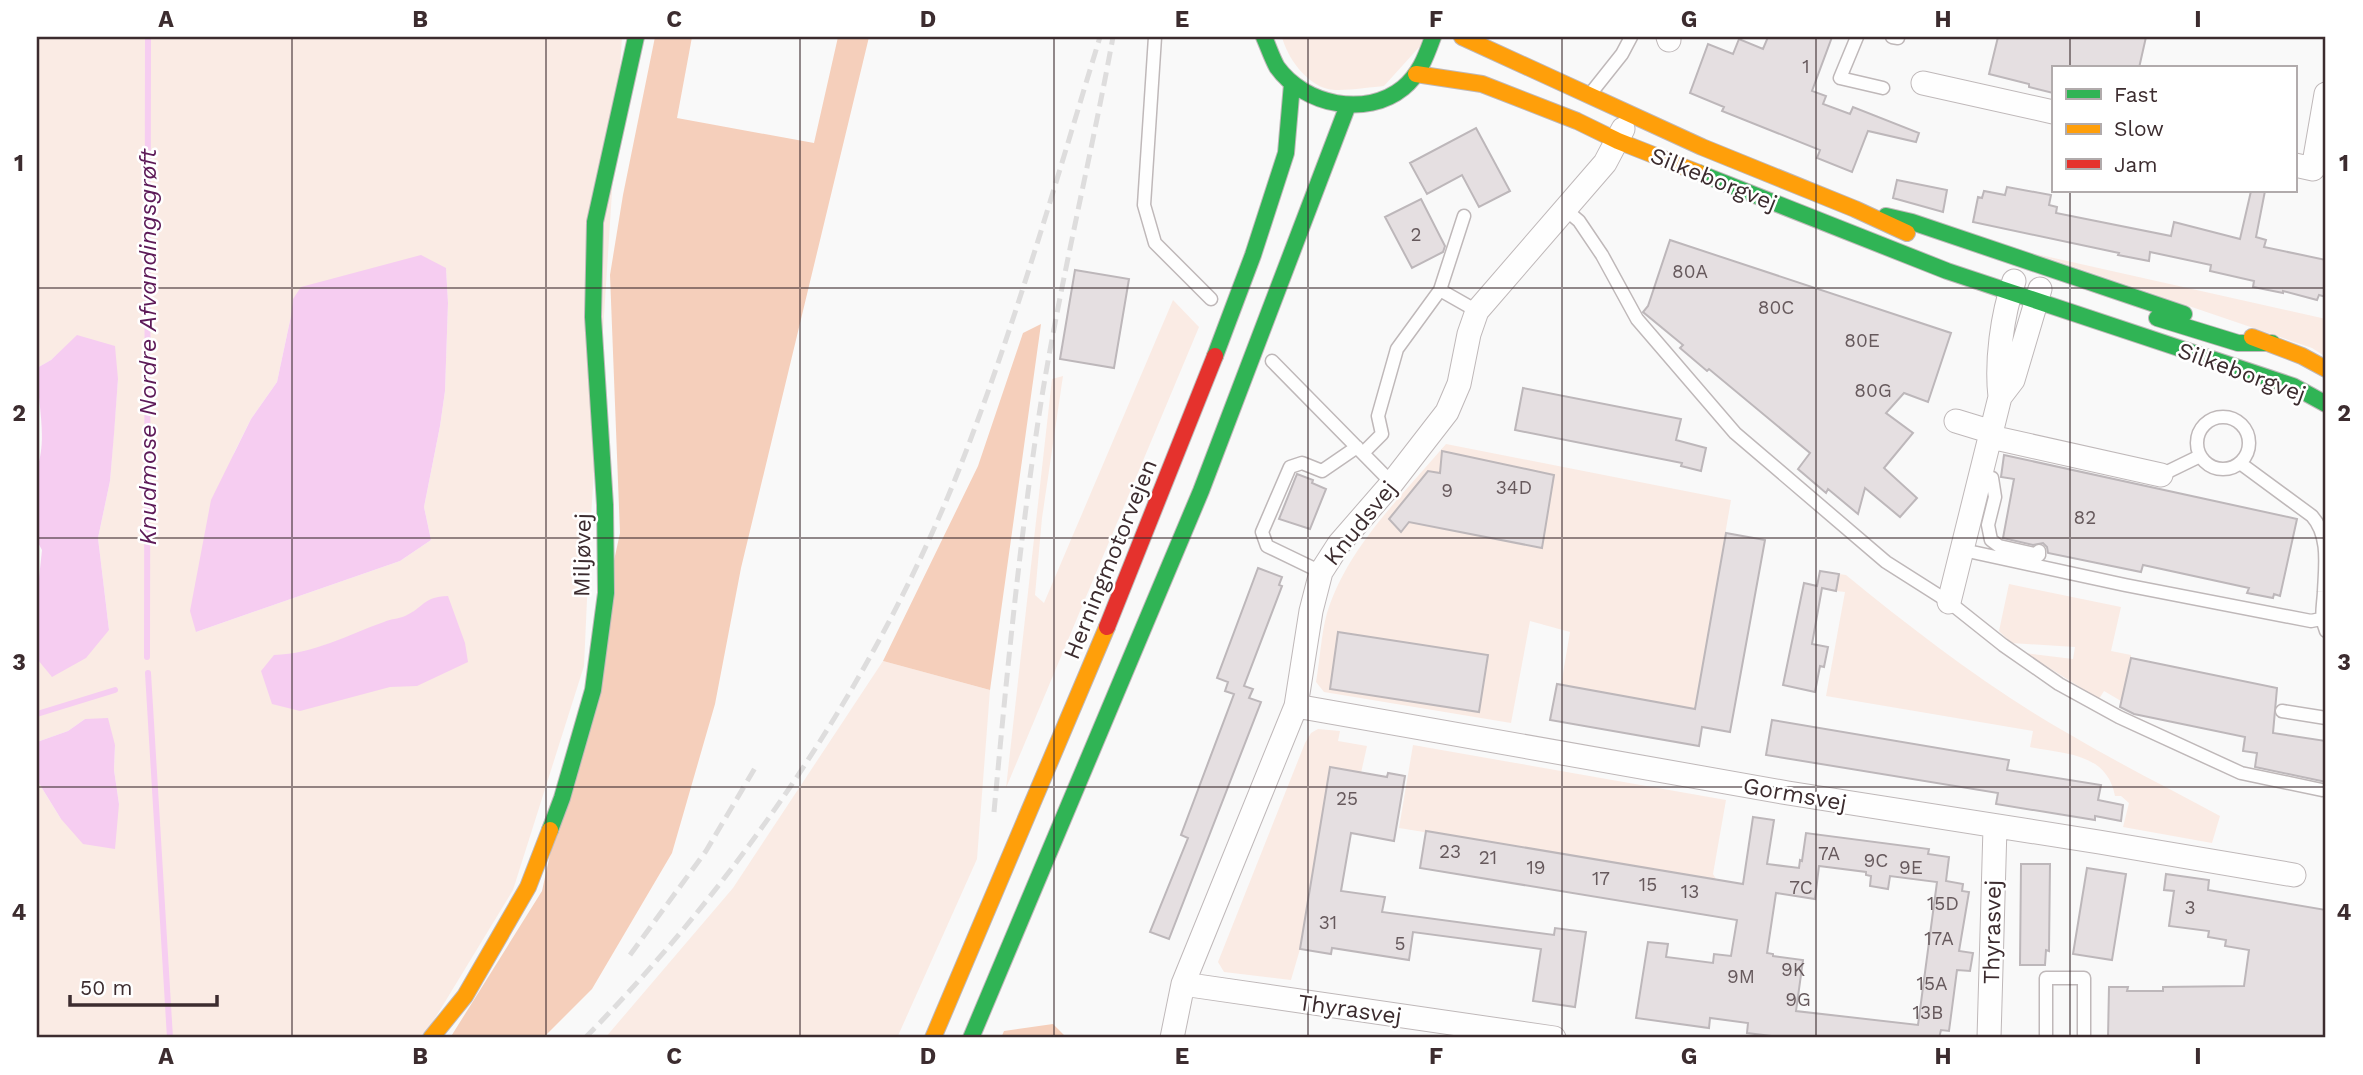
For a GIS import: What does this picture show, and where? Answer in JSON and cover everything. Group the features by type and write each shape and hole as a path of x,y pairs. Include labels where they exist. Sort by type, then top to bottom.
{"main road":[{"name":"Miljøvej","path":"431,1038 465,996 528,887 562,798 593,690 606,593 606,505 593,317 595,222 636,37"},
{"path":"1264,37 1270,56 1292,84 1309,96 1328,103 1348,105 1364,104 1386,97 1405,85 1425,59 1433,37"},
{"name":"Silkeborgvej","path":"1462,37 1492,52 1583,108 1618,141 1947,271 2014,283"},
{"name":"Silkeborgvej","path":"1416,74 1482,84 1583,108 1629,113 1702,147 1856,209 2014,283 2293,386 2326,404"},
{"name":"Herningmotorvejen","path":"933,1038 1094,660 1197,406 1253,255 1286,153 1292,84"},
{"path":"971,1038 1139,644 1233,410 1328,152 1348,105"},
{"name":"Silkeborgvej","path":"1856,209 1912,222 2272,343 2326,369"},
{"name":"Silkeborgvej","path":"2039,292 2238,343 2272,343"}],"street":[{"path":"1923,83 2052,112"},
{"path":"2296,165 2312,169 2326,94"},
{"name":"Knudsvej","path":"1172,1038 1184,984 1296,706 1311,611 1321,572 1339,544 1392,483 1447,412 1459,384 1469,334 1477,311 1605,163 1618,141 1629,113"},
{"path":"1949,602 2000,397 1998,379 2006,307 2014,283"},
{"path":"2000,397 2013,380 2039,292"},
{"path":"1956,421 2059,461 2161,475"},
{"name":"Gormsvej","path":"1296,706 1788,793 2294,875"},
{"name":"Thyrasvej","path":"1989,1038 1995,827"},
{"name":"Thyrasvej","path":"1184,984 1517,1036 1553,1038"}],"lane":[{"path":"1155,37 1144,205 1155,243 1212,299"},
{"path":"1583,108 1631,37"},
{"path":"1857,37 1840,78 1883,88"},
{"path":"1566,210 1579,221 1602,255 1637,318 1735,433 1886,562 1949,602 2003,645 2060,684 2119,717 2241,773 2322,790"},
{"path":"1321,572 1267,546 1262,532 1290,467 1302,463 1322,471 1382,434 1378,416 1397,349 1440,290 1464,216"},
{"path":"1440,290 1477,311"},
{"path":"1272,361 1392,483"},
{"path":"2225,416 2242,425 2248,434 2249,445 2240,463 2221,469 2211,467 2200,456 2196,441 2205,423 2225,416"},
{"path":"2161,475 2200,456"},
{"path":"1963,550 2323,625 2325,539 2320,525 2312,516 2240,463"},
{"path":"1981,475 1992,478 1995,497 1988,525 1994,544 2039,555 2039,551"},
{"path":"2282,711 2326,718"},
{"path":"2046,1038 2046,978 2084,978 2084,1038"}],"shaded area":[{"path":"37,37 622,37 584,666 513,890 423,1038 37,1038 37,780 61,819 119,804 114,770 115,745 85,719 68,731 37,742 37,647 38,660 109,630 98,538 110,481 118,379 77,336 51,360 37,368","holes":["446,268 448,303 445,391 424,507 431,540 400,561 196,632 234,453 251,419 277,382 293,299"]},
{"path":"655,37 692,37 677,118 814,143 838,37 869,37 741,568 715,704 672,853 592,989 543,1038 450,1038 542,891 620,533 610,275"},
{"path":"1282,37 1423,37 1422,44 1384,86 1340,90 1320,86 1305,76 1288,53"},
{"path":"2036,254 2326,319 2326,357 2312,348"},
{"path":"421,255 446,268 448,303 445,391 424,507 431,540 400,561 196,632 190,611 211,500 251,419 277,382 293,299 301,287"},
{"path":"1173,300 1199,327 1006,788 1052,379 1063,376 1042,518 1035,595 1044,603"},
{"path":"1041,324 990,690 883,661 978,466 1023,333"},
{"path":"77,335 115,346 118,379 110,481 98,538 109,630 86,658 52,677 38,660 37,597 42,550 37,541 37,468 42,432 37,368 51,360"},
{"path":"1446,444 1731,500 1695,709 1561,685 1570,632 1530,621 1511,723 1324,692 1316,682 1325,621 1336,589 1362,544"},
{"path":"1839,574 1846,575 1927,639 2040,717 2220,816 2212,843 2123,827 2129,803 2121,796 2115,796 2111,782 2103,771 2094,763 2071,754 2030,747 2033,731 1826,696 1845,592 1836,591"},
{"path":"2009,584 2121,607 2111,651 2131,655 2121,701 2104,691 2099,699 2025,653 2073,659 2075,647 2011,643 1999,631"},
{"path":"448,596 465,643 468,662 417,686 390,687 300,711 272,704 261,671 274,655 303,651 330,643 412,613 433,598"},
{"path":"883,661 990,690 977,859 897,1038 605,1038 733,888"},
{"path":"108,718 115,745 114,770 119,804 115,849 83,844 61,819 37,780 37,742 68,731 85,719"},
{"path":"1318,729 1340,731 1338,741 1367,746 1361,773 1330,768 1300,949 1291,980 1224,972 1218,962 1305,743 1311,733"},
{"path":"1413,745 1726,800 1713,874 1716,879 1399,828"},
{"path":"1053,1024 1067,1038 1001,1038 1004,1031"}],"building":[{"path":"1768,37 1832,37 1812,91 1826,96 1823,104 1850,114 1853,107 1919,133 1916,142 1868,131 1852,172 1817,158 1820,150 1722,111 1724,107 1690,93 1708,44 1733,54 1739,39 1763,49"},
{"path":"1998,37 2146,37 2139,66 2052,66 2052,93 1989,74"},
{"path":"1476,128 1510,191 1479,207 1462,175 1427,194 1410,163"},
{"path":"1897,180 1947,190 1943,212 1893,198"},
{"path":"2007,187 2051,195 2049,205 2057,207 2056,213 2171,236 2174,222 2240,239 2251,192 2265,192 2256,237 2266,240 2264,247 2326,260 2326,297 2319,295 2317,300 2253,287 2254,281 2210,271 2211,265 2150,252 2149,261 1973,222 1978,197 1982,198 1984,191 2005,195"},
{"path":"1421,199 1445,246 1443,252 1412,268 1385,217"},
{"path":"1670,240 1951,333 1928,402 1904,393 1886,413 1913,433 1884,468 1917,498 1900,517 1865,488 1858,514 1828,489 1826,493 1798,469 1810,453 1709,369 1707,371 1680,348 1683,345 1643,312 1648,306"},
{"path":"1075,270 1129,279 1114,368 1060,359"},
{"path":"1523,388 1681,419 1676,440 1706,448 1701,471 1681,466 1682,463 1515,430"},
{"path":"1442,451 1554,475 1542,548 1409,522 1401,532 1389,519 1428,471 1440,473"},
{"path":"2004,455 2297,519 2280,596 2274,594 2273,598 2247,593 2249,588 2143,565 2141,572 2048,553 2043,543 2033,545 2003,538 2014,479 2001,477"},
{"path":"1297,474 1326,489 1310,529 1279,519"},
{"path":"1726,533 1765,540 1730,732 1702,727 1699,746 1550,720 1557,684 1695,709"},
{"path":"1258,568 1282,577 1279,585 1282,586 1244,686 1253,689 1249,698 1261,702 1169,939 1150,932 1188,838 1181,835 1234,694 1225,691 1228,682 1217,678"},
{"path":"1820,571 1839,574 1836,591 1822,588 1812,644 1828,647 1824,667 1820,666 1815,692 1783,685 1804,583 1817,586"},
{"path":"1338,632 1488,655 1479,712 1330,689"},
{"path":"2131,658 2277,688 2273,733 2326,741 2326,782 2255,767 2257,753 2243,751 2245,737 2134,714 2120,707"},
{"path":"1772,720 2009,760 2007,770 2101,785 2098,800 2123,805 2121,821 2095,816 2095,820 1996,804 1998,793 1766,755"},
{"path":"1330,767 1387,777 1388,773 1405,776 1394,841 1351,833 1341,891 1385,897 1382,912 1554,935 1555,928 1586,932 1575,1007 1533,1001 1541,949 1413,932 1409,960 1332,948 1331,954 1300,949"},
{"path":"1753,817 1774,820 1767,864 1799,868 1806,833 1929,849 1928,854 1949,857 1946,881 1963,884 1962,891 1969,892 1959,951 1973,953 1970,971 1957,970 1949,1031 1941,1030 1939,1038 1789,1038 1747,1033 1748,1023 1710,1018 1709,1028 1636,1018 1648,942 1668,944 1666,957 1713,963 1714,954 1731,956 1737,920 1420,868 1426,831 1743,884","holes":["1819,866 1866,872 1866,875 1871,876 1870,886 1888,889 1890,876 1937,882 1918,1025 1796,1011 1803,960 1767,953 1776,893 1815,899"]},
{"path":"2021,864 2050,864 2049,951 2046,950 2045,965 2020,965"},
{"path":"2087,868 2126,874 2112,960 2073,954"},
{"path":"2166,874 2209,880 2208,890 2326,910 2326,1038 2108,1038 2109,987 2128,987 2127,991 2163,991 2163,987 2244,986 2249,950 2225,946 2226,940 2208,937 2209,931 2169,926 2174,891 2164,890"}],"waterway":[{"name":"Knudmose Nordre Afvandingsgrøft","path":"147,657 148,37"},
{"name":"Knudmose Nordre Afvandingsgrøft","path":"148,673 170,1038"},
{"path":"37,714 115,690"}],"railway":[{"path":"585,1038 699,910 751,842 801,771 888,623 926,546 980,414 1034,253 1100,37"},
{"path":"994,812 1009,656 1034,448 1058,306 1113,37"},
{"path":"630,955 706,851 755,768"}],"traffic: fast":[{"path":"550,830 593,690 606,593 605,505 593,317 595,222 636,37"},
{"path":"1264,37 1277,67 1303,91 1336,103 1354,105 1372,103 1388,97 1409,83 1425,58 1433,37"},
{"path":"1215,356 1253,255 1286,153 1292,84"},
{"path":"971,1038 1201,491 1348,105"},
{"path":"1699,173 1947,271 2293,386 2326,404"},
{"path":"1886,216 1912,222 2184,314"},
{"path":"2157,318 2238,343 2272,343"}],"traffic: slow":[{"path":"1462,37 1702,147 1907,233"},
{"path":"1416,74 1482,84 1699,173"},
{"path":"2252,337 2302,356 2326,369"},
{"path":"933,1038 1107,627"},
{"path":"431,1038 465,996 528,887 550,830"}],"traffic: jam":[{"path":"1107,627 1215,356"}]}
